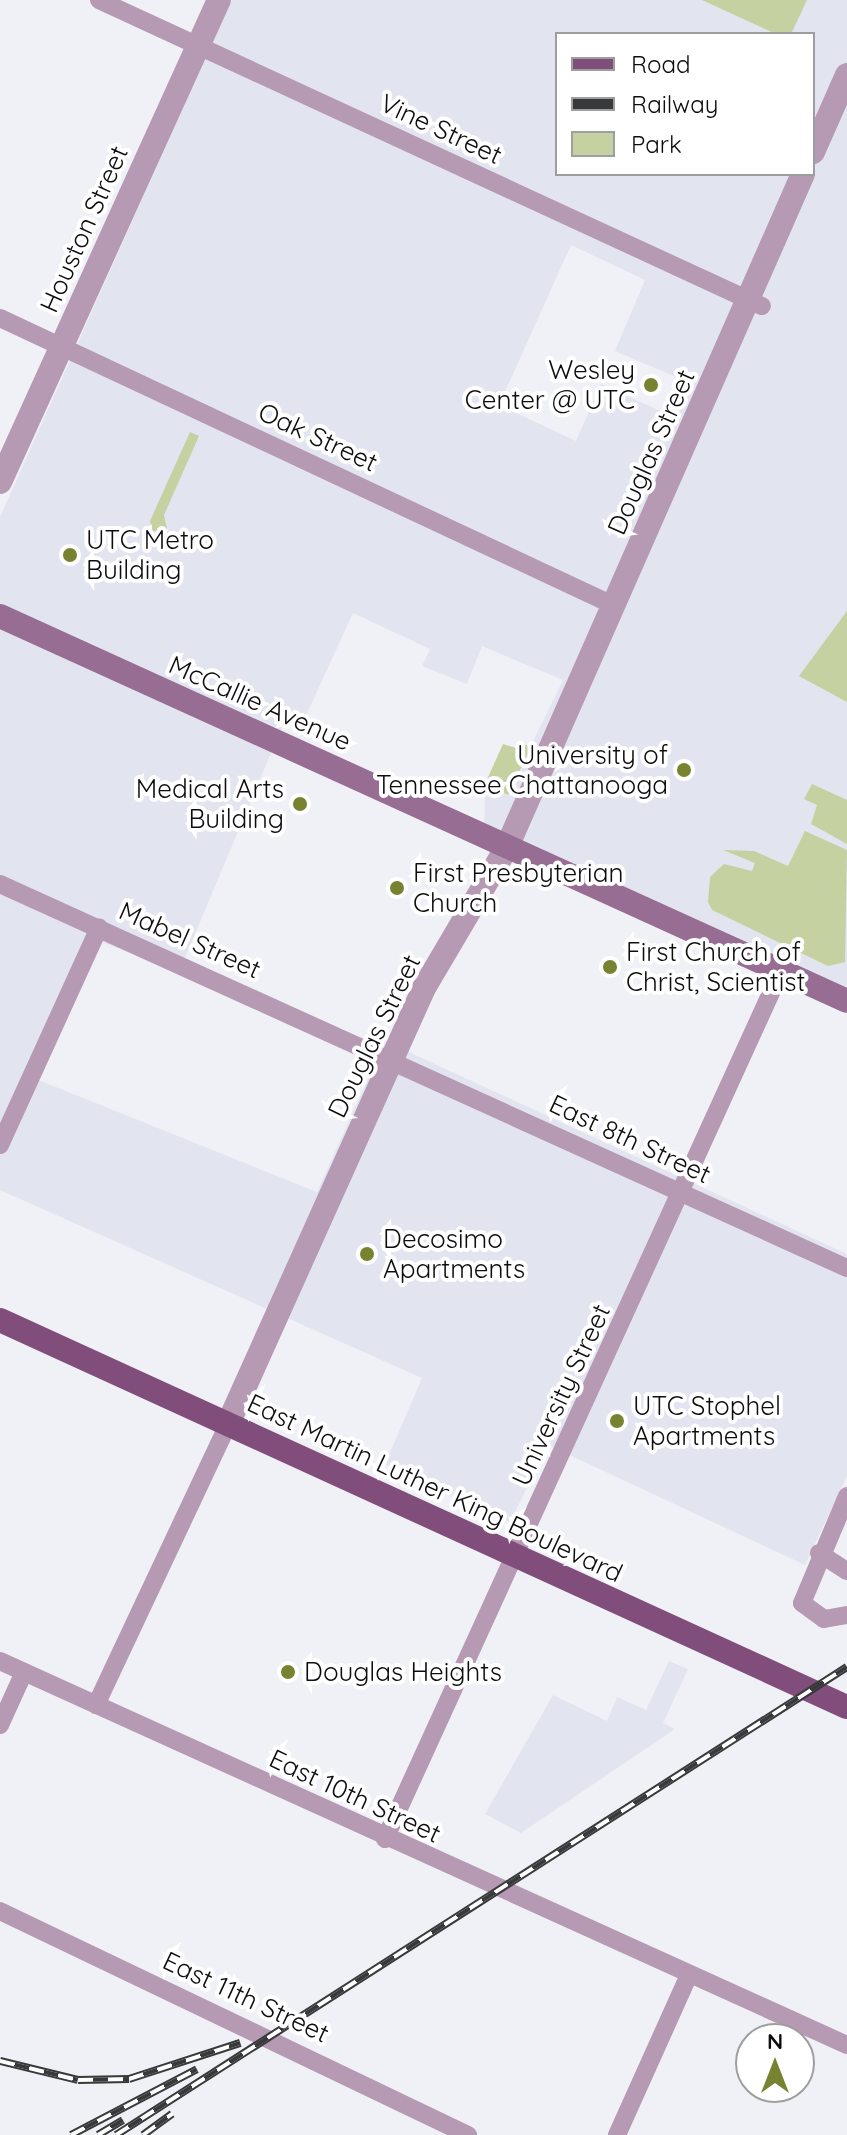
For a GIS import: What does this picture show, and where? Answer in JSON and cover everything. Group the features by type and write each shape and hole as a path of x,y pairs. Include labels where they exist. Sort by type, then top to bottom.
{"main road":[{"name":"McCallie Avenue","path":"0,616 847,1001"},
{"name":"East Martin Luther King Boulevard","path":"0,1320 847,1707"}],"street":[{"name":"Vine Street","path":"99,0 756,303"},
{"name":"Houston Street","path":"0,482 219,0"},
{"path":"815,147 847,75"},
{"name":"Douglas Street","path":"96,1705 228,1424 391,1058 507,847 613,605 756,303 802,176"},
{"name":"Oak Street","path":"0,318 613,605"},
{"path":"0,884 99,928"},
{"name":"Mabel Street","path":"0,1145 99,928 391,1058"},
{"name":"University Street","path":"385,1839 685,1193 781,971"},
{"name":"East 8th Street","path":"391,1058 847,1268"},
{"path":"847,1496 819,1553 802,1603 824,1619 847,1615"},
{"path":"819,1553 847,1571"},
{"name":"East 10th Street","path":"0,1661 385,1839 847,2045"},
{"path":"0,1725 24,1672"},
{"name":"East 11th Street","path":"0,1911 468,2135"},
{"path":"617,2135 689,1975"}],"shaded area":[{"name":"University of Tennessee Chattanooga","path":"231,0 847,0 847,1013 484,848 485,784 507,795 563,680 482,646 467,684 422,666 430,649 353,613 303,722 287,715 179,972 102,942 36,1079 317,1192 385,1041 847,1254 847,1476 805,1565 548,1445 510,1522 385,1464 422,1378 0,1190 0,517","holes":["571,245 645,280 615,351 690,383 676,418 601,384 576,441 499,405"]},
{"path":"669,1661 688,1669 663,1723 675,1729 521,1833 485,1814 553,1695 607,1721 617,1697 646,1710"}],"green space":[{"path":"702,0 807,0 792,32 772,32"},
{"path":"190,432 199,436 164,515 169,538 152,530 150,521"},
{"path":"847,611 847,702 799,676"},
{"path":"519,742 531,747 508,795 485,784 503,744 516,748"},
{"path":"812,784 847,800 847,844 811,824 817,805 804,799"},
{"path":"805,831 847,850 845,962 828,966 712,910 708,902 710,877 724,864 752,871 755,863 723,850 754,851 788,866"}],"railway":[{"path":"116,2135 847,1667"},
{"path":"0,2061 78,2080 129,2079 240,2043"},
{"path":"71,2135 197,2069"},
{"path":"143,2135 172,2114"},
{"path":"98,2135 123,2120"}],"place":[{"name":"Wesley Center @ UTC","path":"651,385"},
{"name":"UTC Metro Building","path":"70,555"},
{"name":"University of Tennessee Chattanooga","path":"684,770"},
{"name":"Medical Arts Building","path":"300,804"},
{"name":"First Presbyterian Church","path":"397,888"},
{"name":"First Church of Christ, Scientist","path":"610,967"},
{"name":"Decosimo Apartments","path":"367,1254"},
{"name":"UTC Stophel Apartments","path":"617,1421"},
{"name":"Douglas Heights","path":"288,1672"}]}
